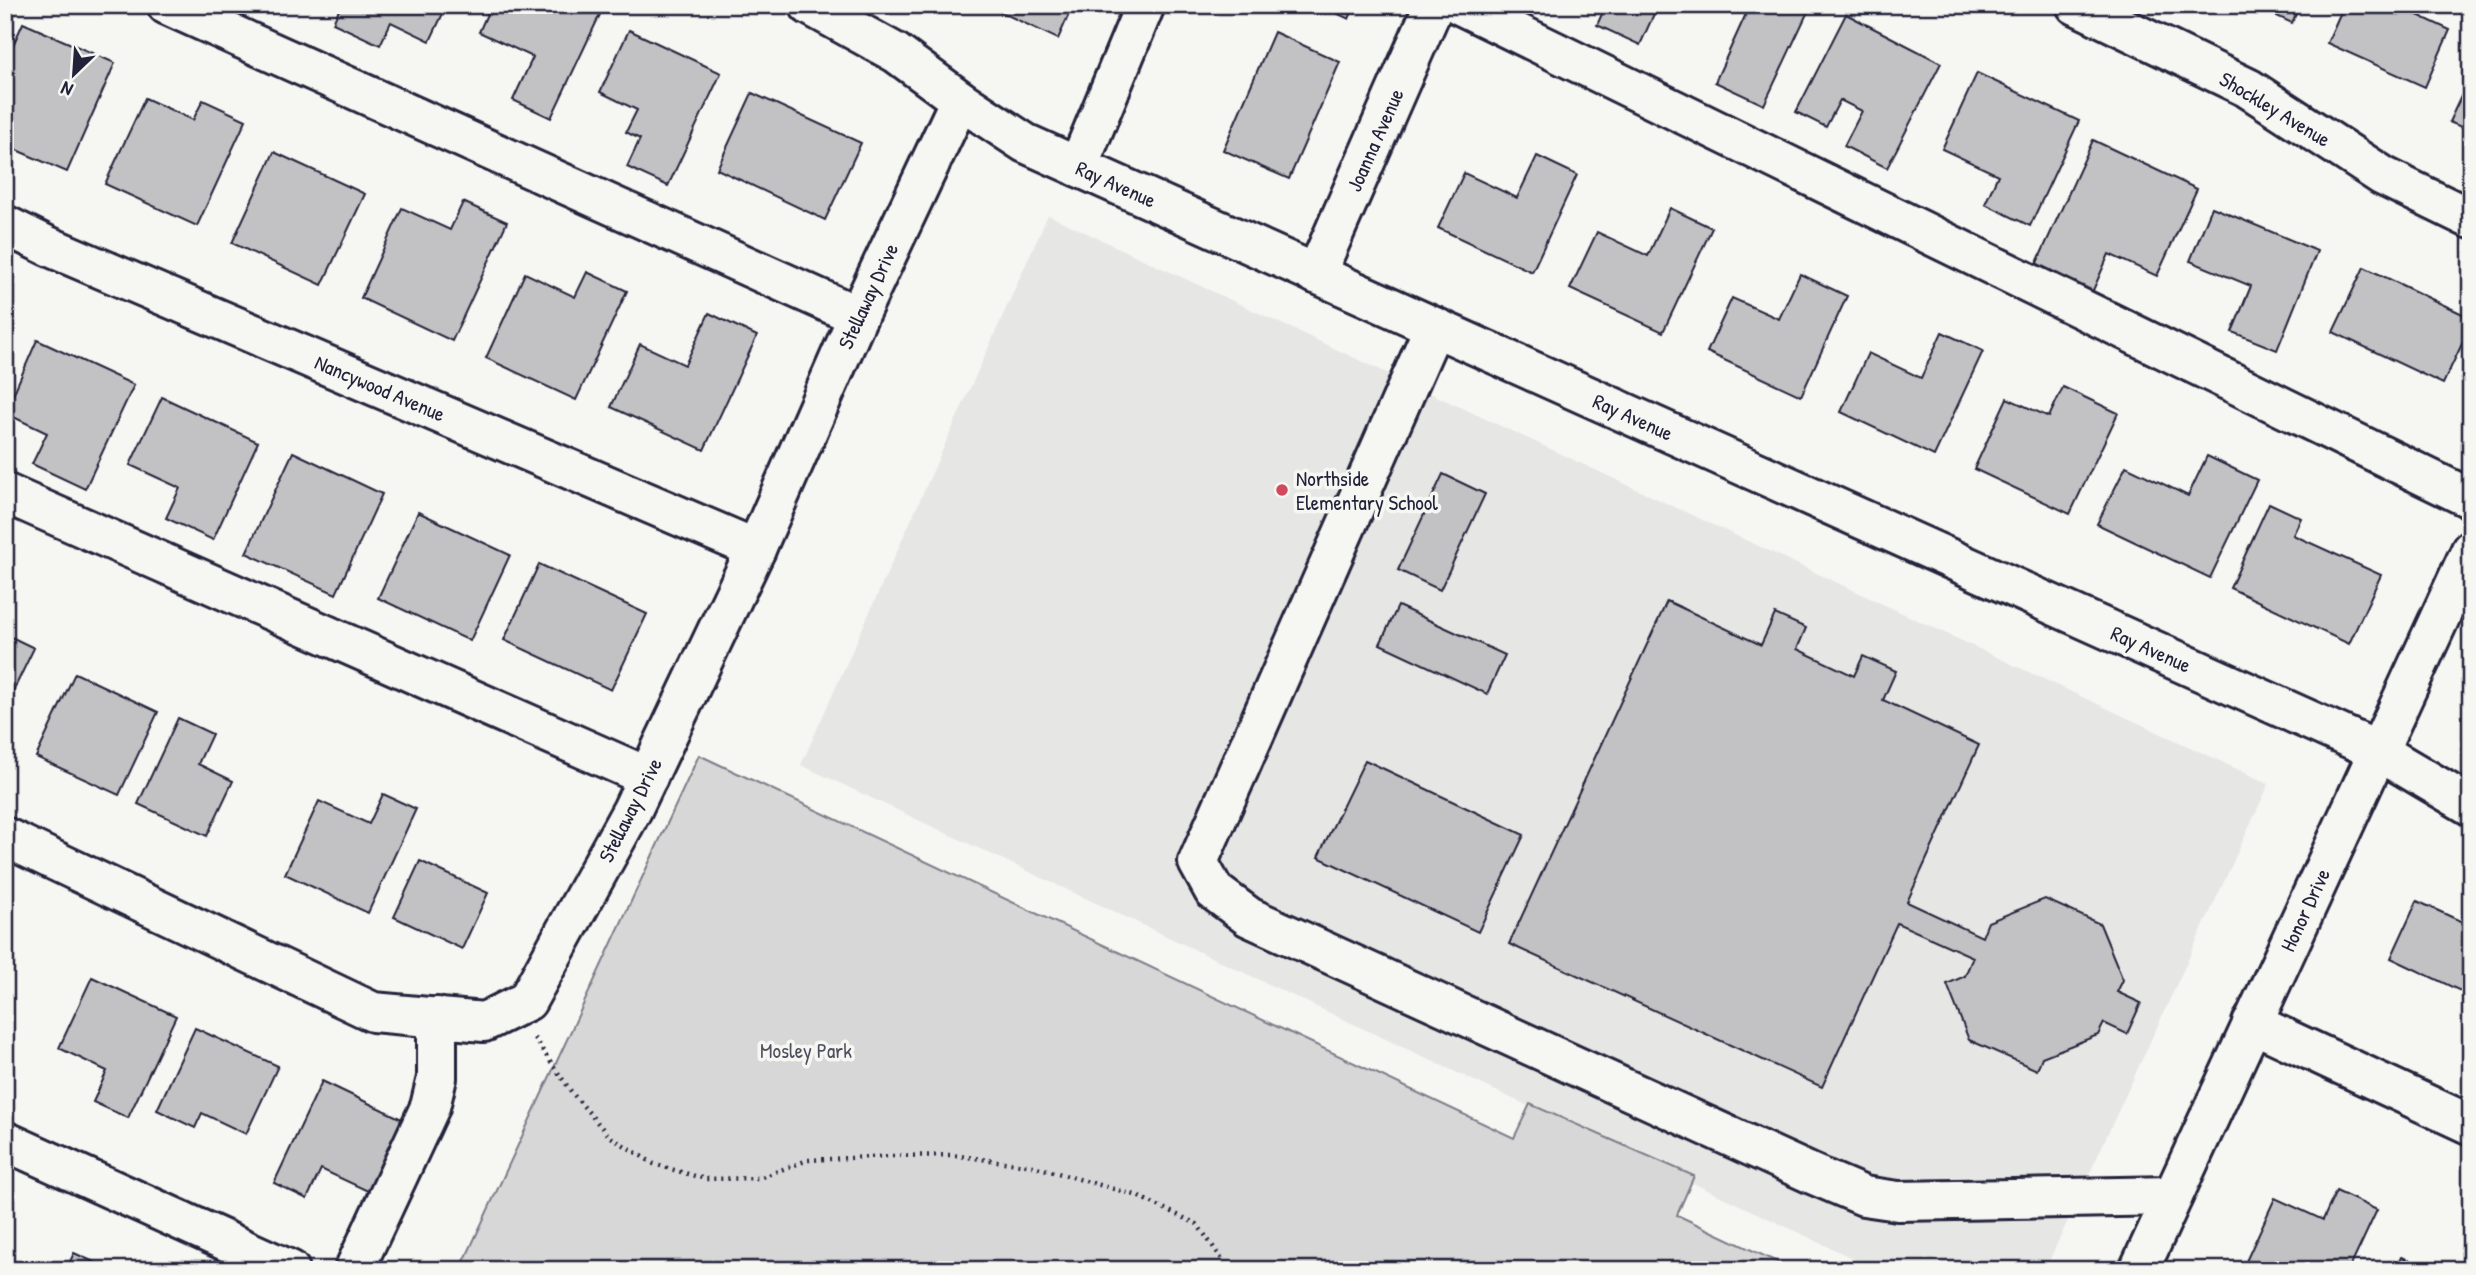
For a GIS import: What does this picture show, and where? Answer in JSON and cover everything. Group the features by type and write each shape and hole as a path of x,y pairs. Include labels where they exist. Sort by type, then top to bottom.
{"street":[{"path":"167,5 858,316"},
{"path":"1077,167 1145,5"},
{"name":"Joanna Avenue","path":"1316,274 1434,5"},
{"path":"1460,5 2471,499"},
{"name":"Shockley Avenue","path":"2077,5 2248,88 2383,176 2471,219"},
{"name":"Ray Avenue","path":"822,8 897,52 960,100 1025,143 2378,751 2471,806"},
{"name":"Stellaway Drive","path":"5,837 373,1012 484,1022 527,1001 648,777 756,549 858,316 960,100"},
{"name":"Nancywood Avenue","path":"5,225 61,252 756,549"},
{"path":"1434,327 1198,862 1214,891 1249,917 1799,1169 1864,1196 1898,1201 2173,1196"},
{"path":"5,493 648,777"},
{"name":"Honor Drive","path":"2139,1270 2471,550"},
{"path":"354,1270 430,1107 437,1078 437,1017"},
{"path":"2252,1023 2471,1125"},
{"path":"5,1141 290,1270"}],"path":[{"path":"519,1006 536,1040 573,1094 608,1135 654,1164 705,1179 759,1178 808,1160 891,1156 953,1155 1033,1166 1135,1195 1197,1224 1227,1270"}],"shaded area":[{"name":"Northside Elementary School","path":"1048,215 2269,784 2045,1270 1878,1270 801,765"}],"green space":[{"name":"Mosley Park","path":"699,755 1514,1138 1530,1104 1694,1176 1677,1215 1794,1270 460,1270"}],"building":[{"path":"341,5 447,5 430,41 391,22 380,45 333,23"},
{"path":"491,5 604,6 551,118 513,100 533,57 479,32"},
{"path":"986,5 1073,5 1058,39"},
{"path":"1319,5 1355,5 1349,19"},
{"path":"1606,5 1658,5 1640,45 1597,25"},
{"path":"1750,5 1811,5 1764,105 1715,82"},
{"path":"2253,5 2300,5 2292,23"},
{"path":"2344,5 2396,5 2450,30 2425,87 2327,43"},
{"path":"1846,14 1941,63 1887,168 1844,146 1862,111 1840,100 1826,127 1796,112"},
{"path":"23,23 115,63 67,172 5,145 5,63"},
{"path":"629,30 721,73 668,186 627,167 640,139 626,132 637,110 600,92"},
{"path":"1274,32 1340,62 1289,179 1223,150"},
{"path":"1977,73 2079,121 2030,226 1985,204 1998,175 1942,149"},
{"path":"2471,75 2471,131 2449,122"},
{"path":"752,93 861,143 825,220 717,169"},
{"path":"145,98 193,120 203,100 246,120 197,226 105,184"},
{"path":"2093,140 2197,189 2157,276 2109,254 2087,304 2030,278"},
{"path":"274,152 365,194 322,285 232,243"},
{"path":"1537,156 1577,175 1532,272 1438,228 1464,173 1517,198"},
{"path":"463,202 507,222 452,341 361,298 402,208 450,230"},
{"path":"2212,207 2317,251 2277,350 2232,332 2251,286 2190,261"},
{"path":"1670,208 1712,228 1663,332 1570,289 1597,232 1648,256"},
{"path":"2364,267 2471,318 2471,325 2443,384 2333,332"},
{"path":"587,272 627,291 576,400 486,358 525,273 575,297"},
{"path":"1800,274 1847,296 1801,396 1707,352 1732,298 1779,319"},
{"path":"709,313 757,336 704,450 611,407 640,344 685,365"},
{"path":"1942,332 1983,351 1934,456 1841,412 1868,353 1921,378"},
{"path":"37,340 134,385 85,489 32,464 47,433 5,413"},
{"path":"2063,387 2118,413 2070,514 1974,469 2007,398 2049,417"},
{"path":"162,397 258,442 213,540 166,518 180,488 130,465"},
{"path":"293,452 382,494 336,594 246,553"},
{"path":"2207,456 2257,480 2210,578 2097,524 2126,466 2188,496"},
{"path":"1443,474 1485,494 1440,590 1398,570"},
{"path":"2269,503 2301,518 2293,535 2381,575 2349,644 2230,588"},
{"path":"418,512 510,555 470,641 378,598"},
{"path":"539,564 647,614 611,690 504,640"},
{"path":"1667,601 1761,645 1775,614 1806,628 1797,649 1854,676 1863,656 1896,671 1883,700 1979,745 1907,902 1982,937 1988,922 2045,899 2100,924 2123,980 2117,992 2141,1003 2127,1034 2104,1023 2098,1035 2042,1057 2037,1070 1969,1040 1947,984 1965,976 1973,957 1897,923 1822,1087 1509,944"},
{"path":"1398,606 1505,655 1487,694 1380,644"},
{"path":"5,634 34,648 5,708"},
{"path":"75,673 158,712 119,795 36,757"},
{"path":"178,718 212,734 198,764 233,781 207,836 138,804"},
{"path":"1365,760 1524,835 1478,932 1318,857"},
{"path":"383,794 416,809 368,913 285,874 319,801 369,824"},
{"path":"420,861 488,893 462,949 394,917"},
{"path":"2417,901 2471,926 2471,996 2391,958"},
{"path":"92,977 176,1016 128,1118 93,1102 107,1071 59,1048"},
{"path":"195,1028 278,1066 246,1134 202,1113 195,1128 157,1110"},
{"path":"322,1081 406,1121 372,1193 321,1169 307,1199 274,1183"},
{"path":"2336,1191 2377,1210 2349,1270 2242,1270 2275,1198 2323,1220"},
{"path":"2471,1245 2471,1270 2460,1270"},
{"path":"74,1253 107,1268 107,1270 66,1270"},
{"path":"2402,1257 2430,1270 2396,1270"}],"place":[{"name":"Northside Elementary School","path":"1282,490"}]}
